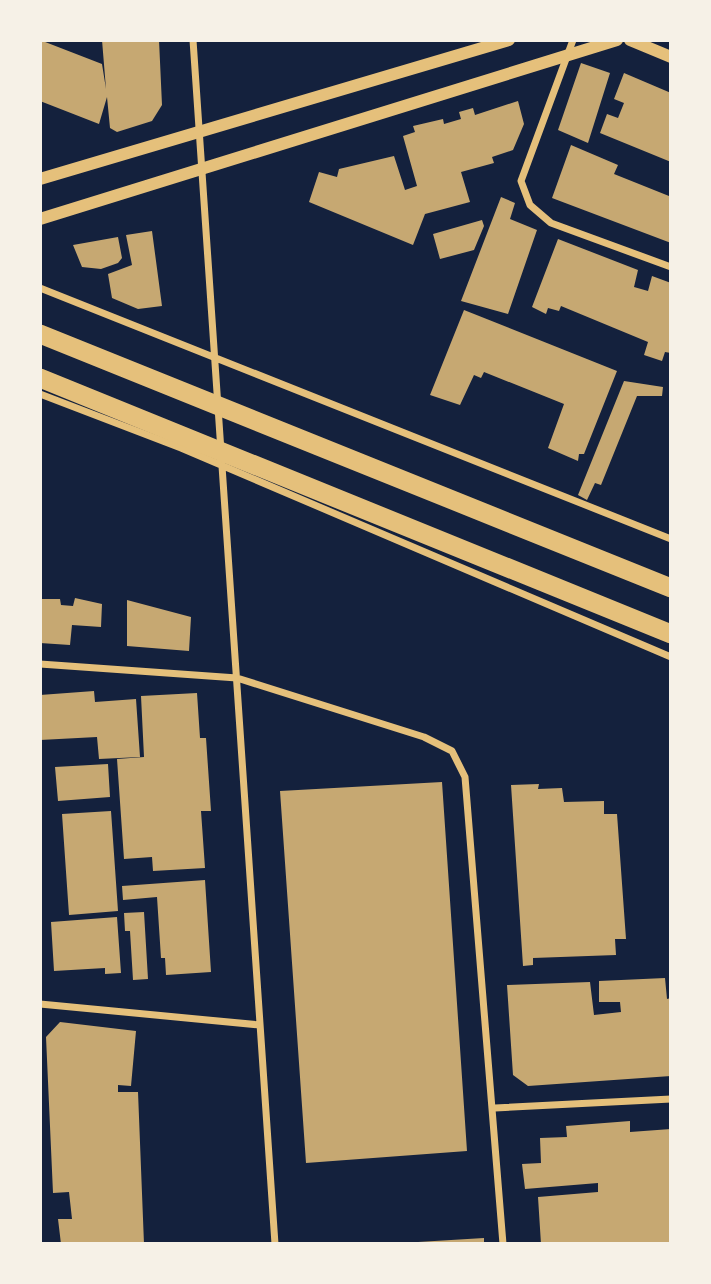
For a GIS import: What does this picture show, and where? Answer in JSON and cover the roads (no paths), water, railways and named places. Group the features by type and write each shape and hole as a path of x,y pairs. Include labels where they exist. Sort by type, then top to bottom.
{"highway":[{"path":"40,334 671,588"},
{"path":"40,378 671,634"}],"street":[{"path":"193,40 204,168 214,359 275,1244"},
{"path":"40,178 509,40"},
{"path":"573,40 565,55 521,181 530,205 551,223 671,267"},
{"path":"40,219 617,40"},
{"path":"630,40 671,57"},
{"path":"40,288 671,539"},
{"path":"40,394 222,466 671,657"},
{"path":"40,664 237,678 424,737 452,751 465,777 495,1108 503,1244"},
{"path":"40,1004 260,1025"},
{"path":"495,1108 671,1099"}]}
